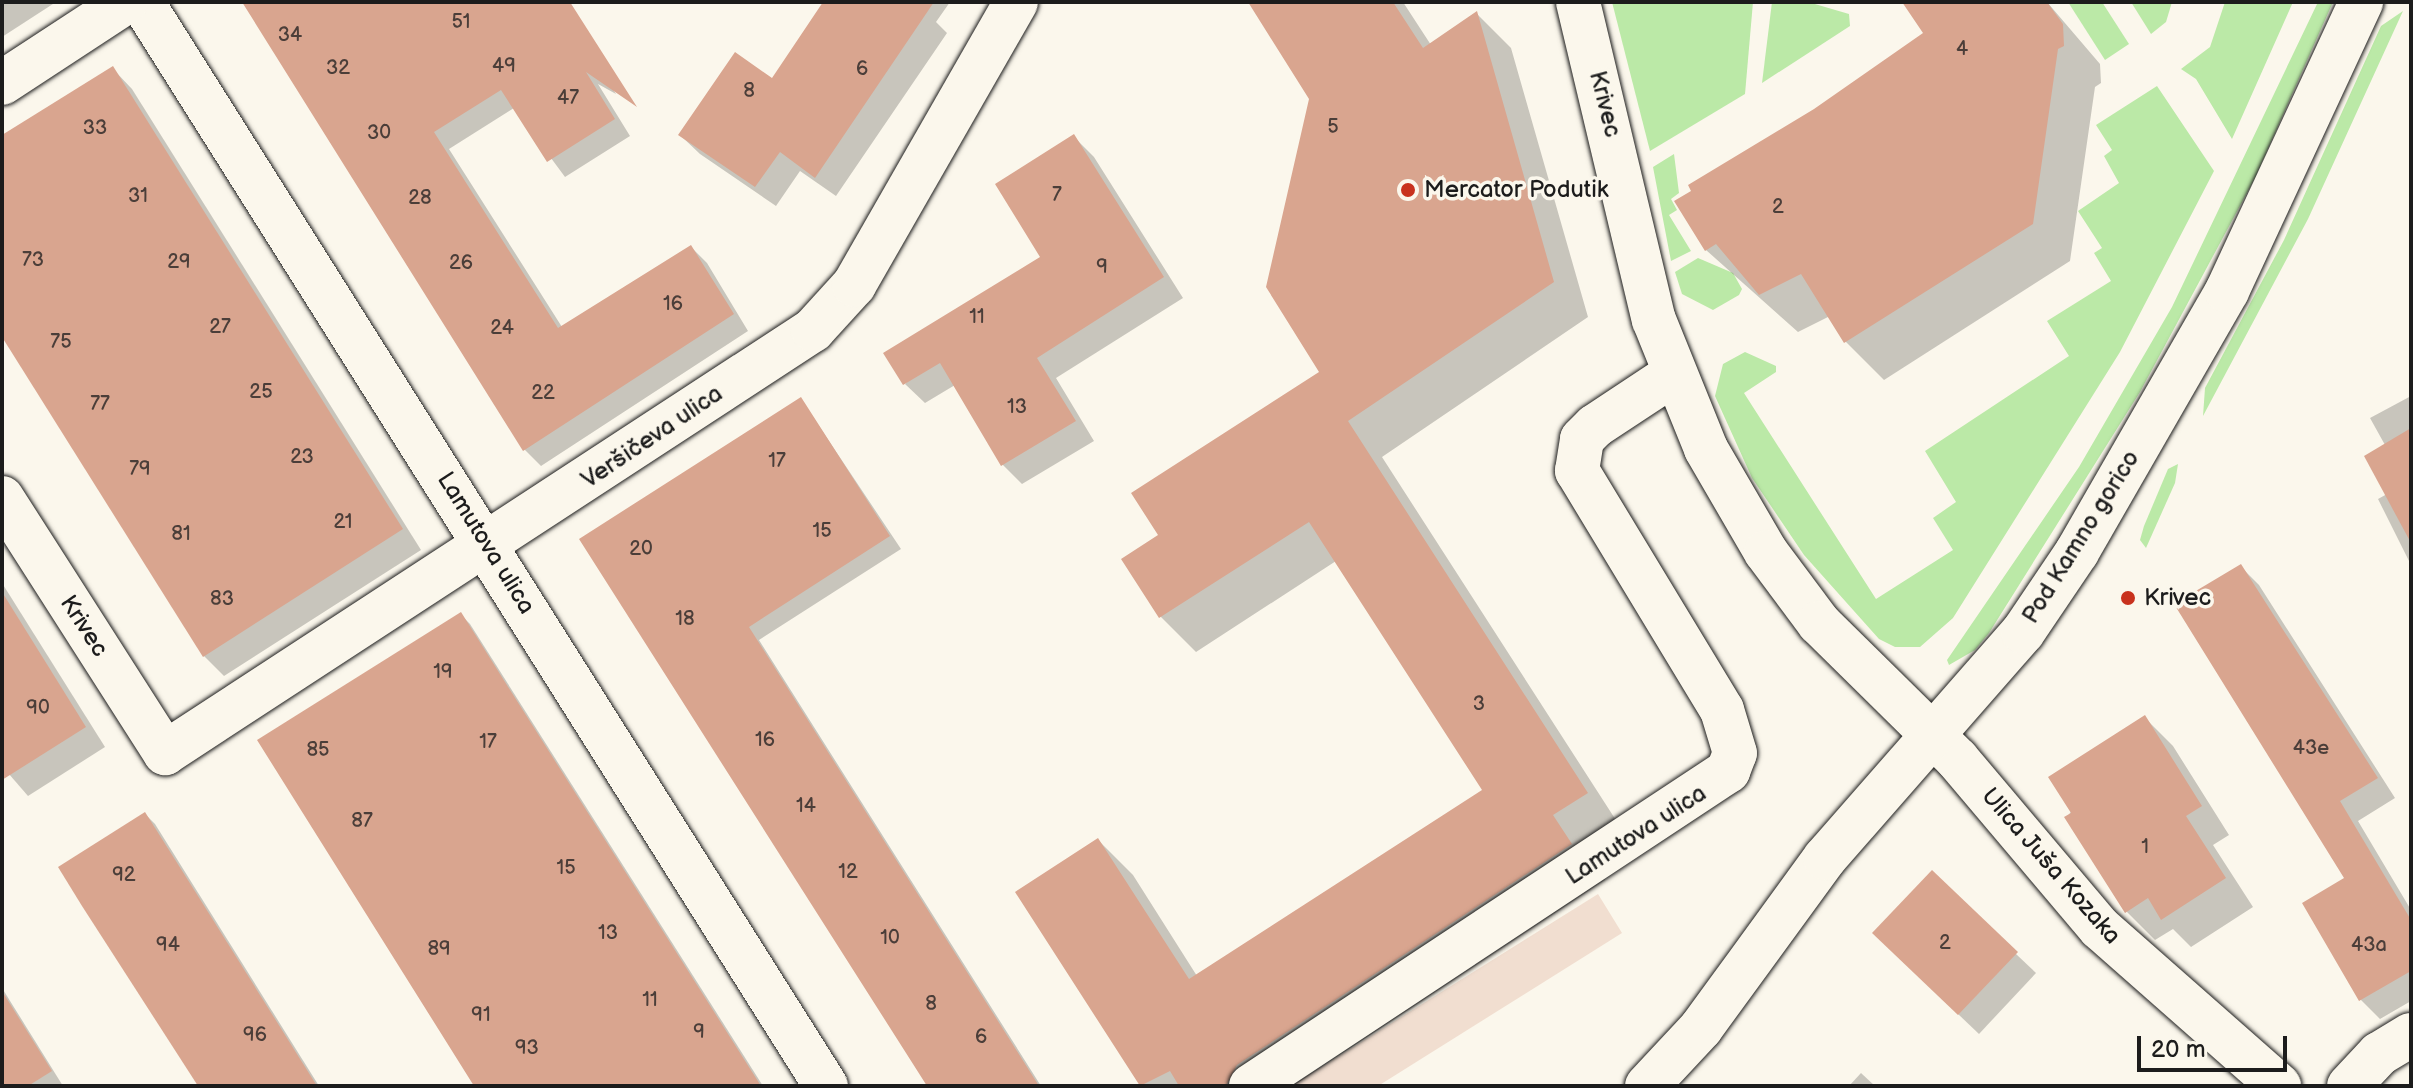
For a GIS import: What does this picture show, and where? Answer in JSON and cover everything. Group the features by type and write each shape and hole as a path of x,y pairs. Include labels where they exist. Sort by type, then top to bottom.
{"street":[{"path":"2,83 126,2"},
{"name":"Lamutova ulica","path":"142,2 826,1086"},
{"name":"Veršičeva ulica","path":"165,753 488,546 813,330 854,285 1016,2"},
{"name":"Krivec","path":"1578,2 1654,320 1706,449 1766,552 1819,623 1933,738"},
{"name":"Pod Kamno gorico","path":"1647,1086 1701,1028 1825,858 2023,632 2077,552 2227,291 2361,2"},
{"name":"Lamutova ulica","path":"1251,1086 1728,771 1735,753 1722,710 1577,471 1582,439 1595,426 1674,374"},
{"name":"Krivec","path":"2,498 165,753"},
{"name":"Ulica Juša Kozaka","path":"1933,738 1980,785 2100,928 2279,1086"},
{"path":"2349,1086 2379,1054 2411,1035"}],"shaded area":[{"path":"1598,894 1622,933 1378,1086 1291,1086"}],"green space":[{"path":"1612,2 1753,2 1745,94 1650,151"},
{"path":"1772,2 1808,2 1849,14 1850,26 1762,83"},
{"path":"2068,2 2102,2 2129,44 2105,60"},
{"path":"2131,2 2172,2 2166,22 2151,34"},
{"path":"2225,2 2293,2 2232,139 2196,79 2181,69 2210,47"},
{"path":"2318,2 2333,2 2255,178 2140,392 1989,633 1975,650 1949,665 1947,660 2079,467 2172,307"},
{"path":"2403,11 2308,219 2203,416 2205,388 2284,240 2381,26"},
{"path":"2157,86 2214,171 2120,352 1953,618 1920,647 1895,647 1879,639 1804,555 1752,478 1715,396 1723,364 1745,352 1776,366 1776,372 1744,393 1876,599 1953,550 1933,518 1956,502 1925,451 2069,356 2047,321 2111,281 2094,253 2102,248 2078,211 2119,183 2104,156 2112,150 2096,125"},
{"path":"1674,154 1679,193 1671,199 1677,210 1669,215 1691,251 1671,261 1653,167"},
{"path":"1698,258 1733,273 1742,289 1739,295 1713,310 1682,294 1675,272"},
{"path":"2178,464 2175,483 2146,548 2140,540 2144,526 2168,469"}],"building":[{"path":"242,2 570,2 637,107 586,72 615,119 547,162 501,90 434,132 558,328 691,245 734,314 523,451"},
{"path":"823,2 934,2 815,178 780,152 755,187 678,135 735,52 772,78"},
{"path":"1248,2 1393,2 1423,48 1477,11 1554,282 1348,421 1588,793 1553,815 1572,844 1237,1065 1226,1086 1179,1086 1170,1071 1140,1086 1015,892 1098,838 1189,979 1482,790 1309,522 1159,618 1121,559 1158,535 1131,493 1319,372 1266,287 1309,99"},
{"path":"1902,2 2047,2 2063,24 2064,46 2058,49 2033,224 1844,343 1801,274 1759,295 1716,244 1705,251 1674,201 1691,191 1688,185 1814,109 1923,33"},
{"path":"113,66 403,529 203,657 2,337 2,135"},
{"path":"1074,134 1164,277 1037,358 1076,421 1001,466 940,363 903,385 883,353 1040,257 995,184"},
{"path":"801,397 890,536 749,627 1039,1086 927,1086 579,539"},
{"path":"2411,428 2411,543 2364,456"},
{"path":"2241,564 2378,778 2340,801 2411,920 2411,971 2359,1001 2302,903 2344,878 2174,604"},
{"path":"2,592 86,727 2,780"},
{"path":"461,612 761,1086 474,1086 257,740"},
{"path":"2145,715 2202,806 2186,816 2226,878 2161,920 2148,898 2125,913 2064,817 2071,813 2048,777"},
{"path":"145,812 317,1086 198,1086 82,906 58,867"},
{"path":"1932,870 2018,952 1958,1015 1872,933"},
{"path":"2,991 52,1071 28,1086 2,1086"}],"place":[{"name":"Mercator Podutik","path":"1408,190"},
{"name":"Krivec","path":"2128,598"}]}
